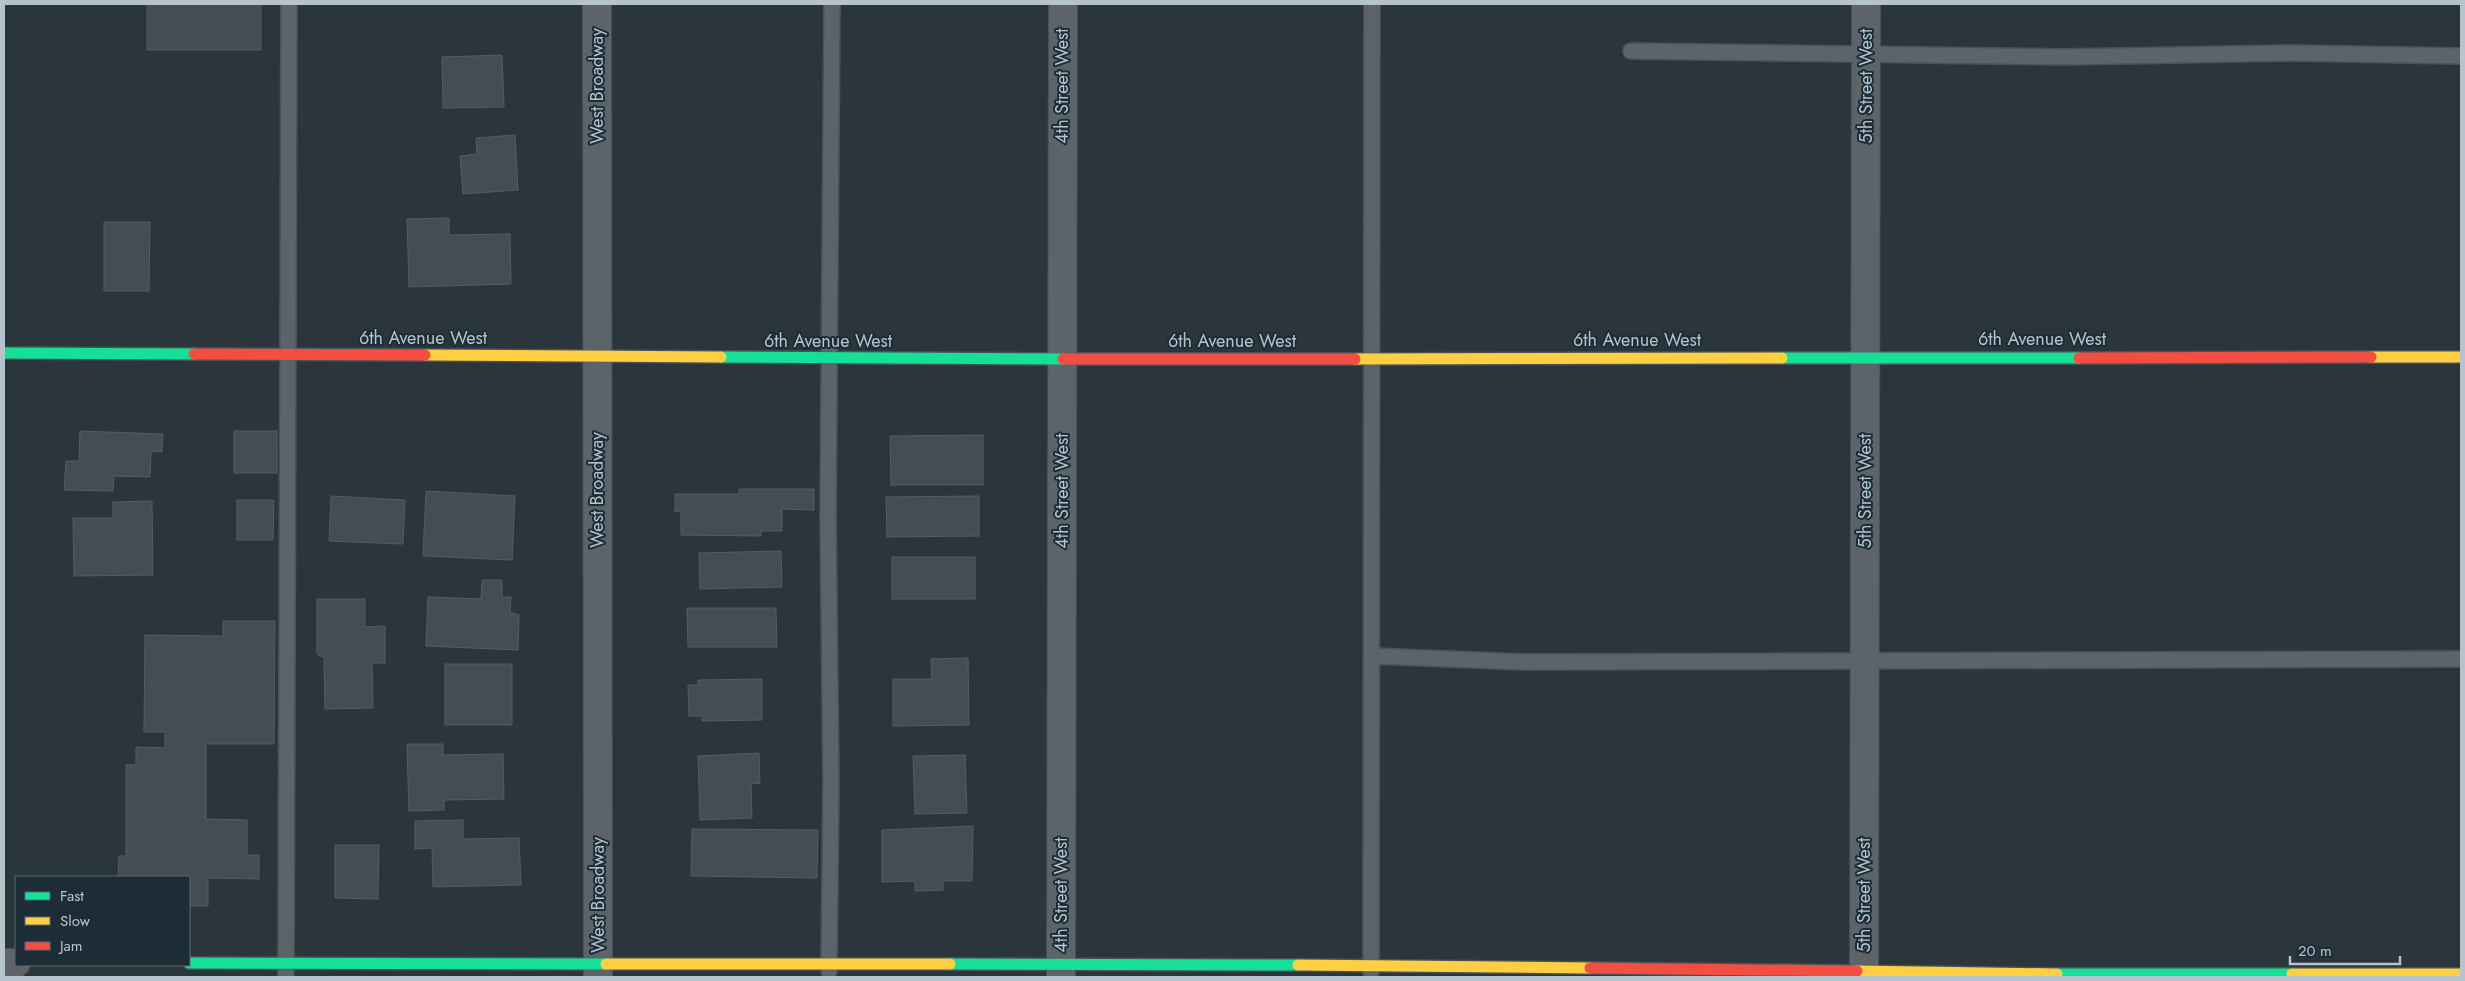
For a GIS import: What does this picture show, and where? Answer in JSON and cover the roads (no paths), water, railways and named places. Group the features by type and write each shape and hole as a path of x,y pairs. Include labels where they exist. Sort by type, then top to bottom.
{"street":[{"name":"West Broadway","path":"597,4 598,970"},
{"name":"4th Street West","path":"1061,971 1063,4"},
{"name":"5th Street West","path":"1864,974 1866,4"},
{"name":"6th Avenue West","path":"4,353 829,359 2461,357"},
{"path":"190,963 286,970 2461,974"}],"lane":[{"path":"286,970 289,4"},
{"path":"829,970 829,359 832,4"},
{"path":"1371,971 1372,4"},
{"path":"1631,51 2062,58 2293,53 2461,56"},
{"path":"1372,656 1525,662 2461,659"}]}
